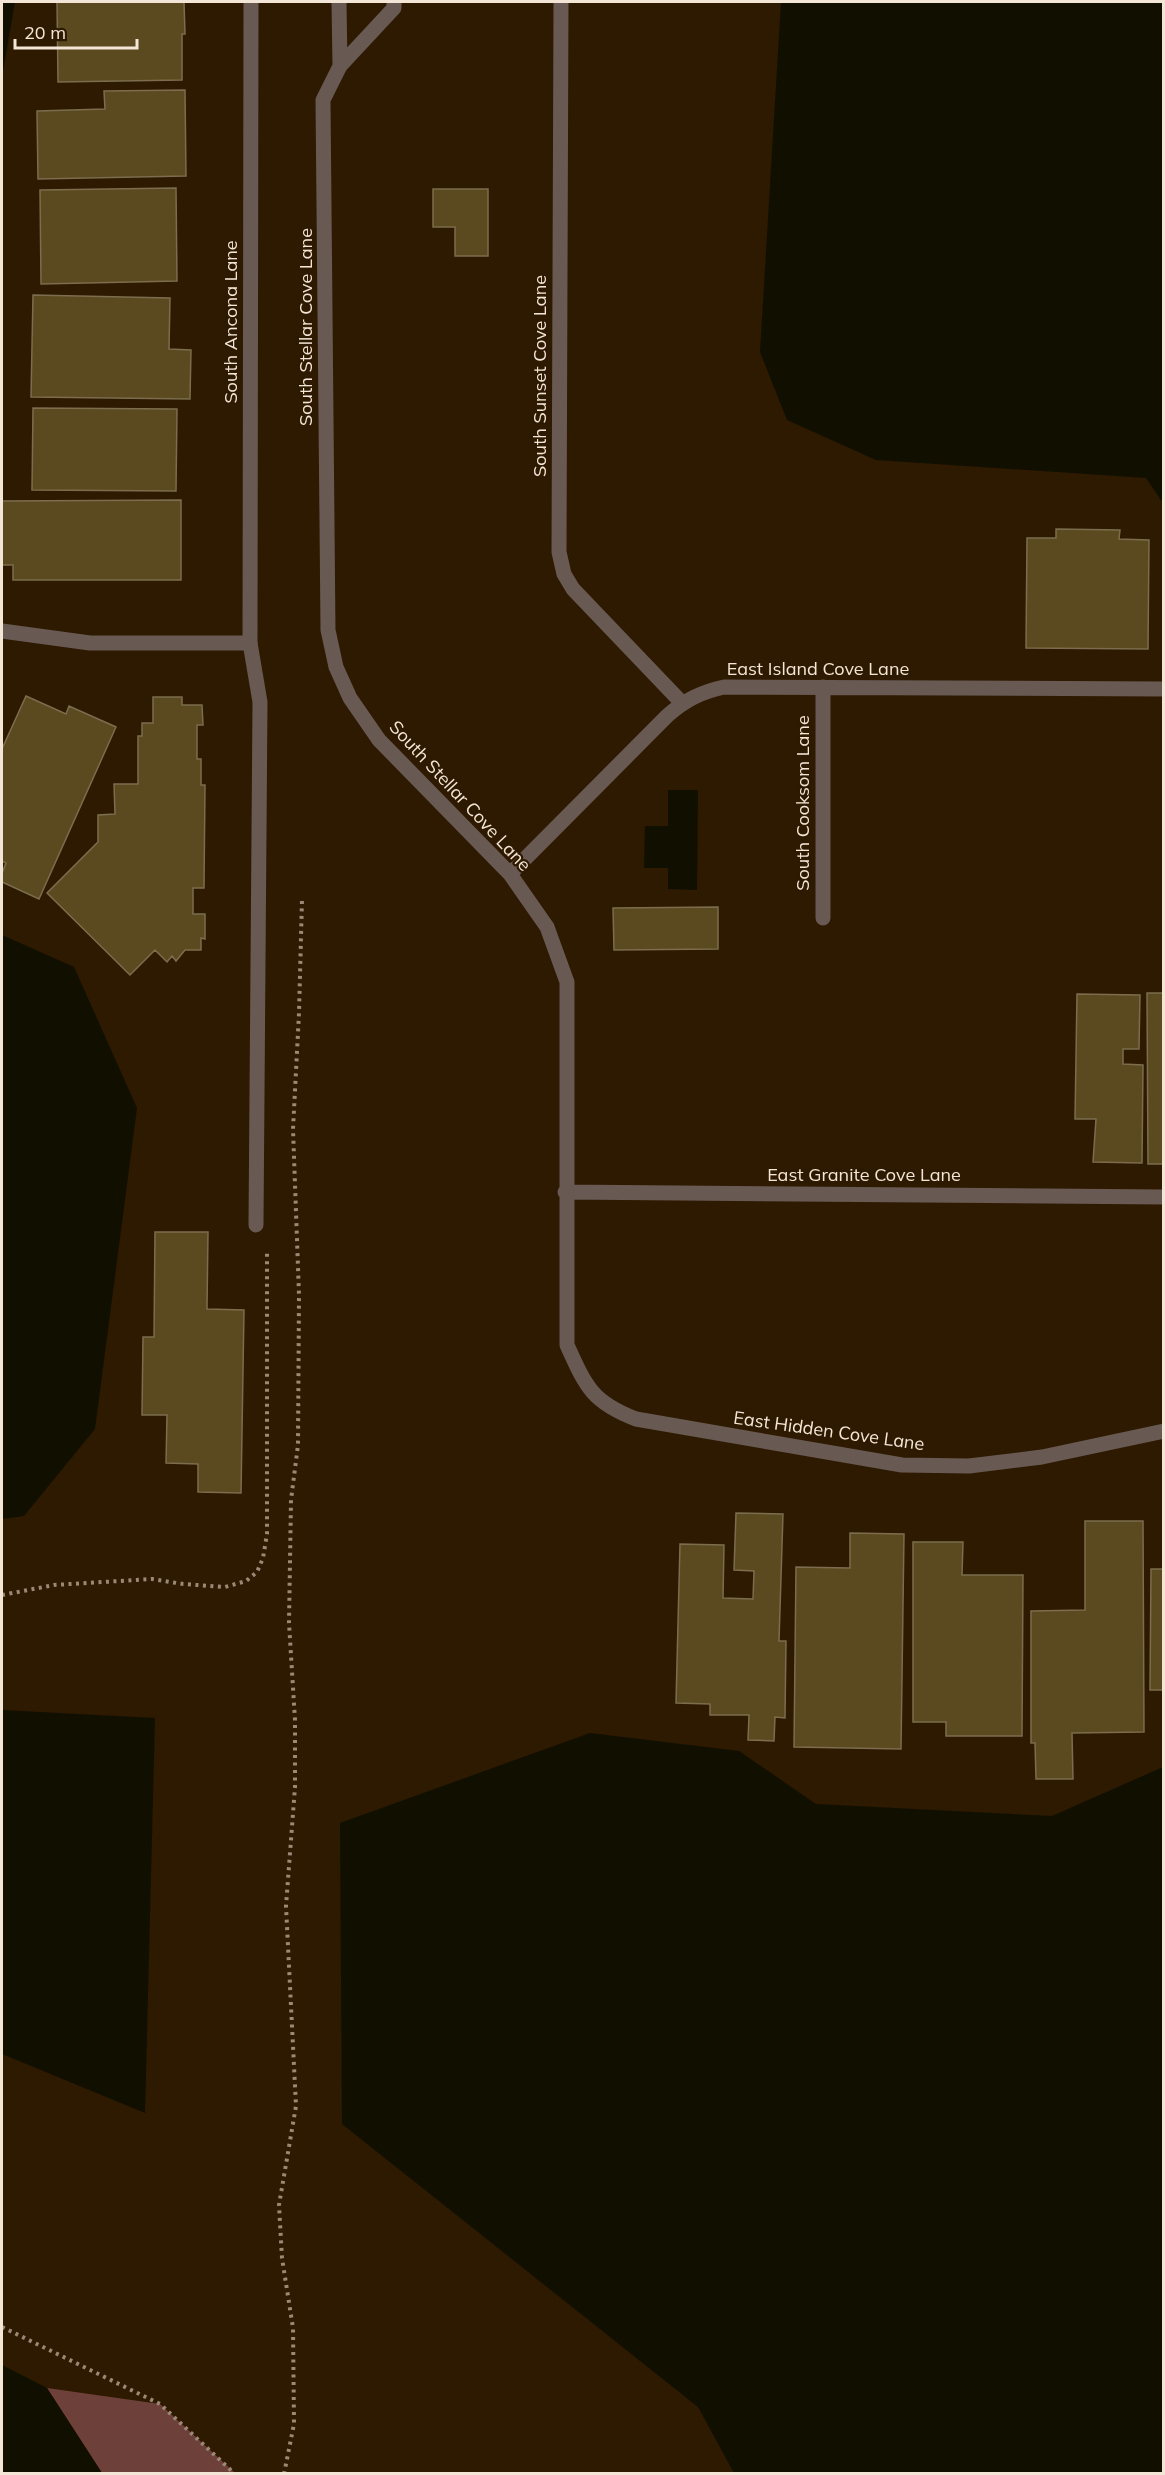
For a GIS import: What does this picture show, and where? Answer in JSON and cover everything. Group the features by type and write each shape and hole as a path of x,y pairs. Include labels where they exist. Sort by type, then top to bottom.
{"street":[{"name":"South Ancona Lane","path":"251,2 250,643 260,702 256,1226"},
{"name":"South Stellar Cove Lane","path":"339,2 340,66"},
{"name":"South Stellar Cove Lane","path":"394,2 394,8 340,66 323,100 328,630 336,667 350,698 379,740 510,874 547,927 567,982 565,1192 567,1346 583,1382 600,1401"},
{"name":"South Sunset Cove Lane","path":"561,2 559,552 564,574 573,589 682,703"},
{"path":"2,631 90,643 250,643"},
{"name":"East Island Cove Lane","path":"510,874 682,703 702,692 724,687 1164,689"},
{"name":"South Cooksom Lane","path":"823,687 823,918"},
{"name":"East Granite Cove Lane","path":"565,1192 1164,1197"},
{"name":"East Hidden Cove Lane","path":"600,1401 636,1419 902,1465 969,1466 1042,1457 1164,1431"}],"path":[{"path":"284,2474 294,2424 293,2328 282,2258 279,2205 296,2106 286,1906 295,1787 295,1719 289,1623 291,1500 298,1445 299,1295 293,1129 302,899"},
{"path":"2,1595 54,1585 152,1579 225,1587 246,1581 257,1572 263,1558 267,1534 267,1239 256,1226"},
{"path":"2,2327 160,2404 235,2474"}],"shaded area":[{"path":"2,2 15,2 2,77"},
{"path":"781,2 1163,2 1163,503 1146,478 876,460 787,420 760,352"},
{"path":"668,790 698,790 697,890 668,889 668,868 644,868 645,826 668,826"},
{"path":"2,935 74,967 137,1108 95,1429 24,1516 2,1519"},
{"path":"2,1710 155,1718 145,2113 2,2054"},
{"path":"590,1733 739,1751 816,1804 1052,1816 1163,1767 1163,2473 734,2473 698,2407 342,2124 340,1823"},
{"path":"2,2365 47,2388 102,2473 2,2473"},
{"path":"47,2388 160,2404 235,2473 102,2473"}],"building":[{"path":"57,2 184,2 185,34 182,34 182,80 58,82"},
{"path":"185,90 186,176 38,179 37,111 105,109 104,91"},
{"path":"176,188 177,281 41,284 40,190"},
{"path":"433,189 488,189 488,256 455,256 455,227 433,227"},
{"path":"33,295 170,298 169,349 191,350 190,399 31,397"},
{"path":"33,408 177,409 176,491 32,490"},
{"path":"181,500 181,580 13,580 13,565 2,565 2,501"},
{"path":"1056,529 1120,530 1119,539 1149,540 1148,649 1026,648 1027,538 1056,538"},
{"path":"26,696 66,714 69,706 116,727 39,899 2,882 2,873 6,863 2,861 2,749"},
{"path":"153,697 182,697 182,705 202,705 203,725 197,725 197,759 201,759 201,785 205,785 204,888 193,888 193,914 205,914 205,939 201,938 201,950 185,950 176,961 172,956 167,962 155,950 130,975 47,893 98,842 98,815 115,814 114,784 138,784 138,736 142,736 142,723 153,723"},
{"path":"718,907 718,949 614,950 613,908"},
{"path":"1147,993 1164,993 1164,1164 1148,1164"},
{"path":"1077,994 1140,995 1139,1049 1123,1049 1123,1064 1143,1065 1142,1163 1093,1162 1096,1119 1075,1119"},
{"path":"155,1232 208,1232 207,1309 244,1310 241,1493 198,1492 198,1464 166,1463 167,1415 142,1415 143,1337 154,1337"},
{"path":"736,1513 783,1514 779,1641 786,1641 785,1718 775,1717 774,1741 748,1740 749,1715 710,1715 710,1704 676,1703 680,1544 724,1545 723,1598 753,1599 754,1571 734,1570"},
{"path":"1085,1521 1143,1521 1144,1732 1072,1733 1073,1779 1036,1779 1035,1743 1031,1743 1031,1611 1085,1610"},
{"path":"850,1533 904,1534 901,1749 794,1747 796,1567 850,1568"},
{"path":"913,1542 963,1542 962,1575 1023,1575 1022,1736 946,1736 946,1722 913,1722"},
{"path":"1151,1569 1164,1569 1164,1690 1150,1690"}]}
